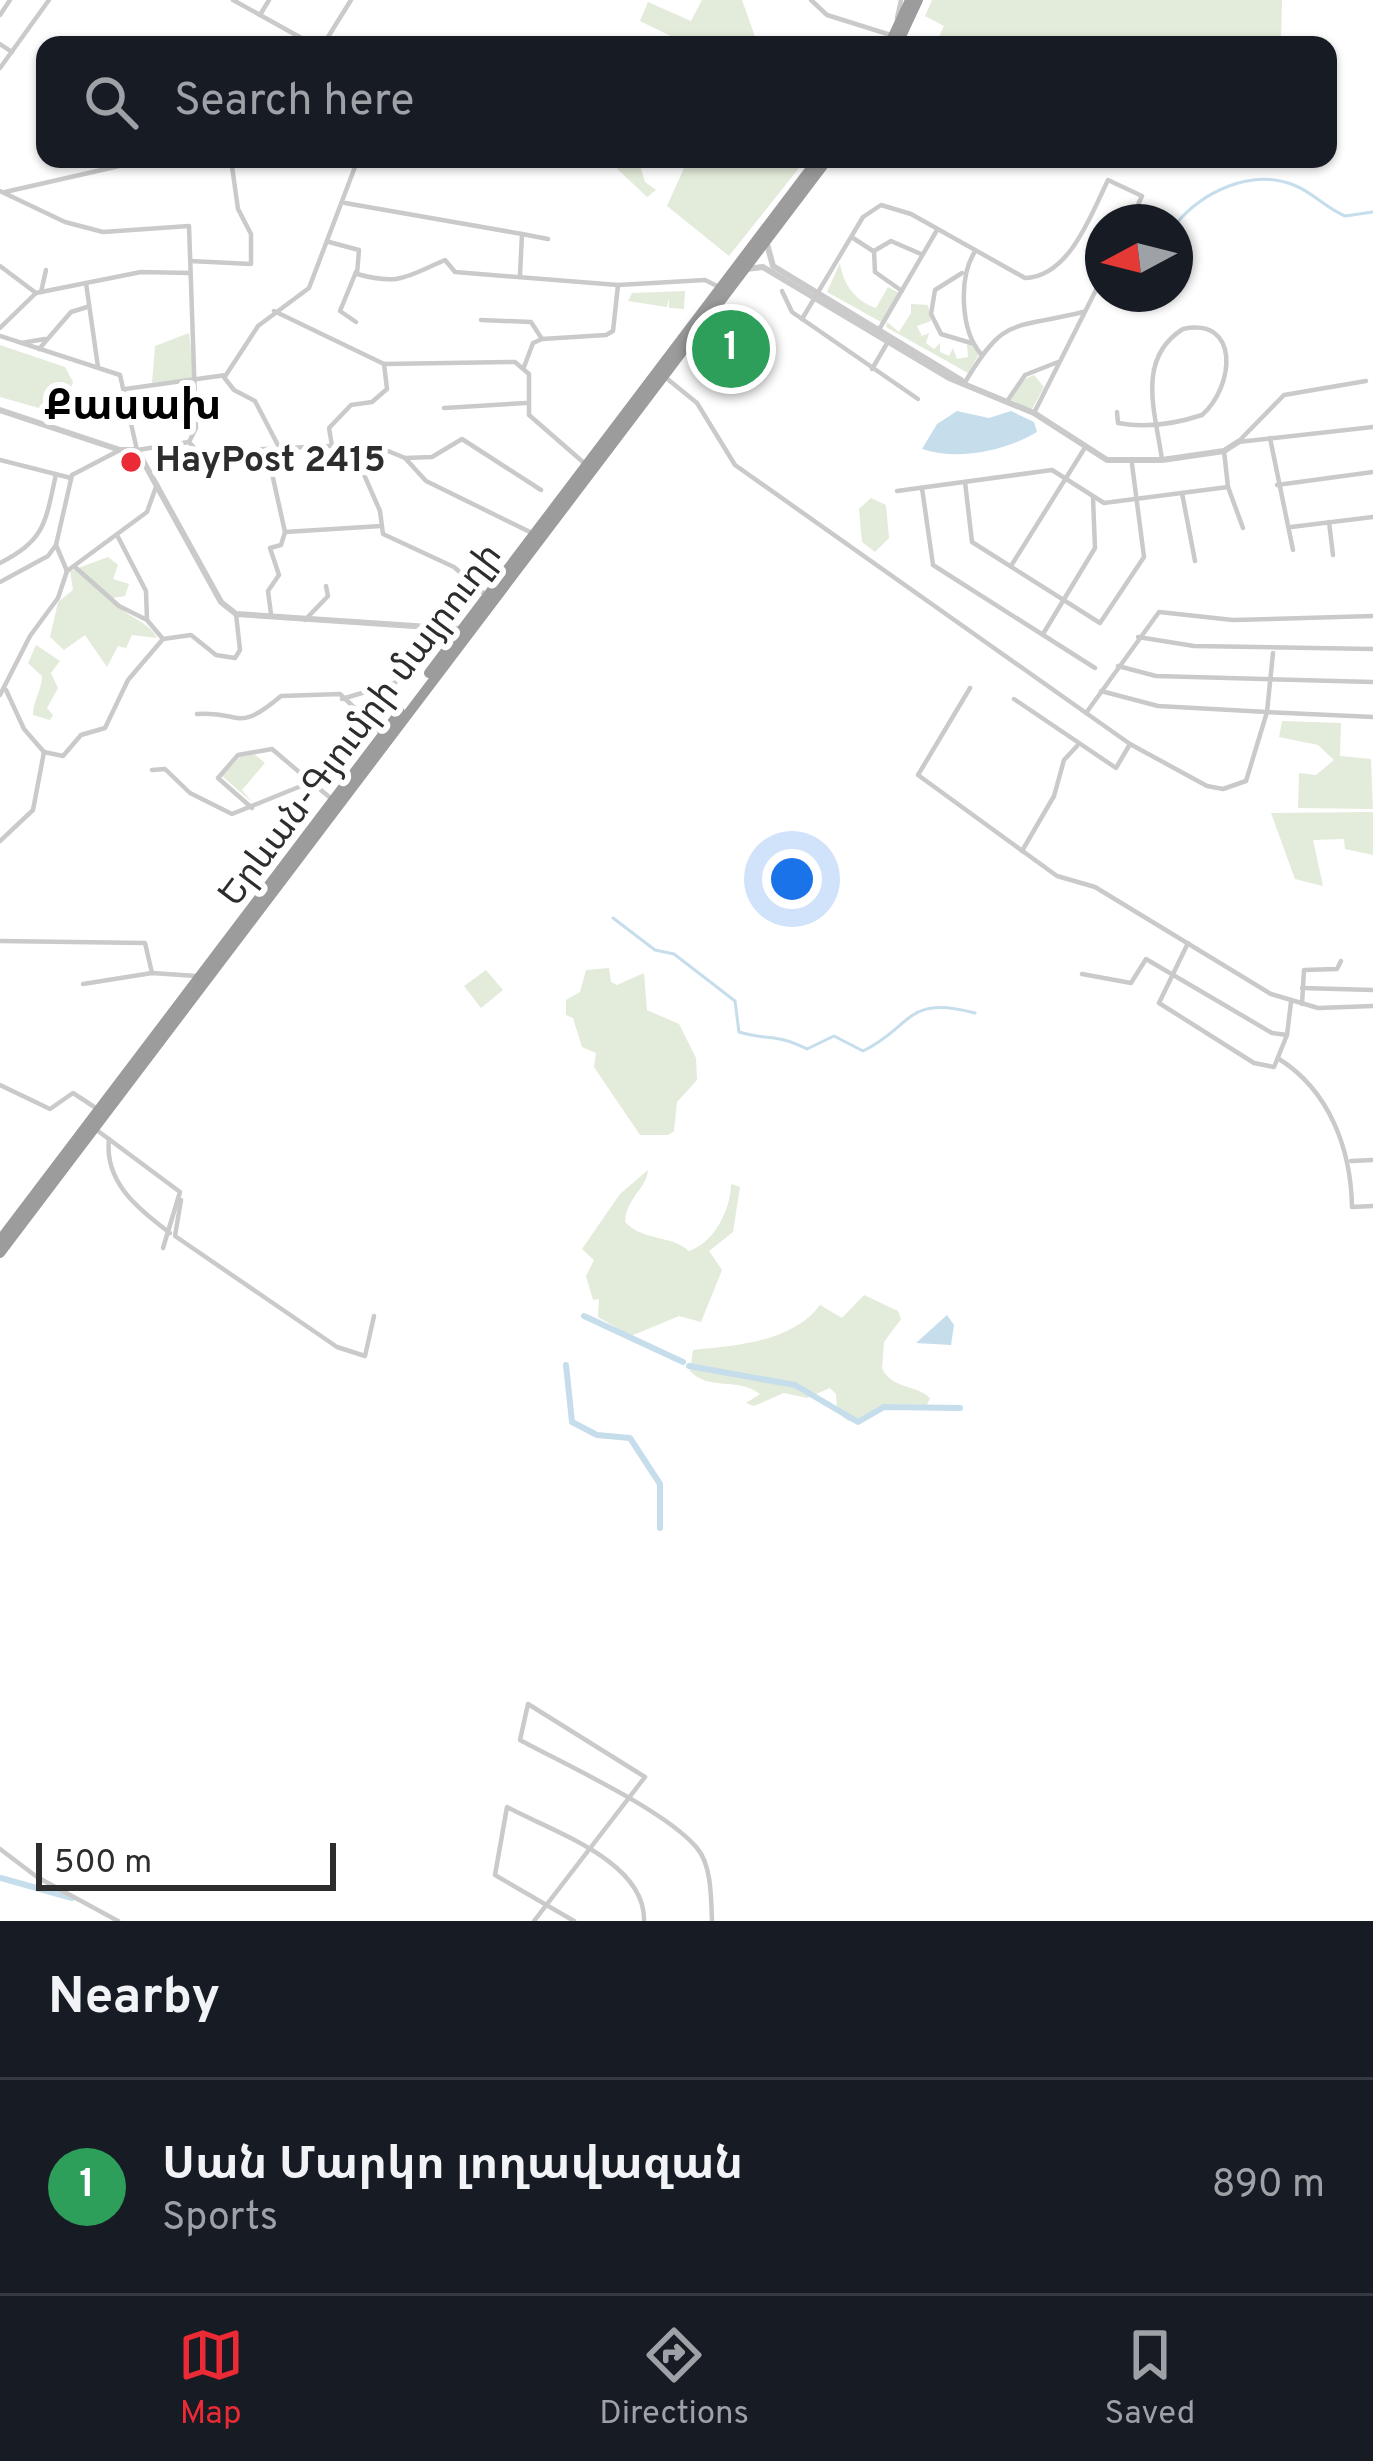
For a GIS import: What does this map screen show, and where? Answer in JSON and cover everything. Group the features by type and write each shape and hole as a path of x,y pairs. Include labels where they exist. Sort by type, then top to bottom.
{"highway":[{"path":"896,36 914,0"},
{"path":"808,180 814,168"},
{"path":"766,238 819,168"},
{"name":"Երևան-Գյումրի մայրուղի","path":"0,1253 99,1110 766,238"},
{"name":"Երևան-Գյումրի մայրուղի","path":"0,1240 94,1128 462,629 587,466 664,376 721,288 766,238"}],"street":[{"path":"0,15 10,0"},
{"path":"0,68 49,0"},
{"path":"233,0 298,36"},
{"path":"260,15 269,0"},
{"path":"329,36 351,0"},
{"path":"812,0 827,15 886,36"},
{"path":"895,36 901,0"},
{"path":"0,44 12,52"},
{"path":"2,192 110,168"},
{"path":"190,262 251,264 251,234 238,209 232,168"},
{"path":"125,388 223,376 274,311 309,288 346,203 356,168"},
{"path":"1095,204 1108,180 1142,196 1138,204"},
{"path":"2,192 65,223 103,232 185,223 196,428 189,442"},
{"path":"346,203 548,239"},
{"path":"802,319 863,217 881,206 892,205 1025,278 1040,278 1064,262 1085,223"},
{"path":"880,328 937,230"},
{"path":"520,275 522,234"},
{"path":"766,238 770,263 816,297 891,337"},
{"path":"853,238 874,251"},
{"path":"874,251 891,241 922,255"},
{"path":"328,242 361,252 340,313 356,322"},
{"path":"874,251 872,265 879,278 902,291"},
{"path":"974,253 962,273 935,290 931,314 941,334 971,343 981,354"},
{"path":"356,272 386,282 422,274 446,260 455,272 618,285 705,280 721,288"},
{"path":"0,266 38,293 141,272 190,273"},
{"path":"746,269 763,267 966,384 1034,413 1107,460 1132,464 1224,451 1284,395 1366,382"},
{"path":"46,270 38,293 0,332 119,375 137,450 221,602 236,614 432,631 462,629"},
{"path":"962,273 971,343"},
{"path":"86,284 98,368"},
{"path":"523,368 533,343 542,339 613,331 618,285"},
{"path":"782,291 802,319 918,399"},
{"path":"39,349 74,310 90,307"},
{"path":"1034,413 1085,308"},
{"path":"274,311 384,364 515,362 530,381 526,403 547,434 587,466"},
{"path":"966,384 981,354 1002,331 1083,312"},
{"path":"481,320 531,322 542,339"},
{"path":"1117,412 1118,423 1157,424 1202,415 1222,393 1229,362 1211,334 1188,327 1157,355 1150,375 1157,424 1162,460"},
{"path":"872,369 891,337"},
{"path":"21,343 45,339"},
{"path":"1006,403 1021,379 1058,362"},
{"path":"332,446 329,428 350,404 372,402 387,389 384,364"},
{"path":"1033,372 1046,386"},
{"path":"223,376 234,390 255,401 280,450"},
{"path":"664,376 697,403 735,465 1130,744 1207,786 1237,787 1250,776 1267,712 1273,650"},
{"path":"444,407 526,403"},
{"path":"0,410 120,450 189,442"},
{"path":"1238,442 1373,427"},
{"path":"1270,438 1293,550"},
{"path":"189,442 198,452 371,444 405,458 432,457 462,439 541,490"},
{"path":"351,445 383,534 454,567 488,596"},
{"path":"1011,566 1086,446"},
{"path":"0,460 71,478 120,450"},
{"path":"267,451 285,532 281,545 270,548 279,575 268,591 272,617"},
{"path":"1224,451 1228,487 1243,528"},
{"path":"405,458 412,472 427,481 534,535"},
{"path":"965,482 972,542 1104,622 1144,557 1132,464"},
{"path":"897,491 1052,470 1104,503 1228,487"},
{"path":"1277,484 1373,472"},
{"path":"0,563 26,555 39,534 56,474"},
{"path":"0,582 48,556 56,545 71,478"},
{"path":"157,484 147,512 70,568 3,693 44,752 63,756 81,735 105,728 128,680 163,639 191,635 216,656 235,658 240,650 236,614"},
{"path":"922,488 932,565 1096,668"},
{"path":"1183,493 1195,561"},
{"path":"1043,634 1095,548 1093,495"},
{"path":"1291,527 1373,517"},
{"path":"1329,522 1333,555"},
{"path":"285,532 381,526"},
{"path":"118,537 146,590 147,620"},
{"path":"56,545 70,568 118,606 147,620 163,639"},
{"path":"305,620 328,596 326,586"},
{"path":"1086,713 1159,611 1233,620 1373,616"},
{"path":"432,631 446,652"},
{"path":"342,699 395,683 432,631"},
{"path":"1138,637 1162,645 1373,650"},
{"path":"1118,666 1156,676 1373,682"},
{"path":"970,688 918,775 1057,876 1095,887 1291,1002 1373,1006"},
{"path":"1101,691 1158,706 1373,717"},
{"path":"197,714 242,720 261,714 285,695 340,694 383,734"},
{"path":"1014,699 1077,746 1116,768 1130,744"},
{"path":"1022,851 1054,796 1064,760 1077,746"},
{"path":"252,808 218,778 238,755 272,749 334,803"},
{"path":"0,841 33,810 44,752"},
{"path":"152,770 165,769 190,793 232,814 311,782"},
{"path":"0,941 145,943 152,973"},
{"path":"1188,943 1160,1003 1254,1064 1274,1067 1287,1035 1291,1002"},
{"path":"1082,974 1131,983 1146,959 1272,1034 1287,1035"},
{"path":"1302,1004 1304,970 1337,969 1342,961"},
{"path":"82,984 152,973 190,980 202,974"},
{"path":"1302,988 1373,990"},
{"path":"1280,1059 1318,1093 1351,1161 1352,1207 1373,1206"},
{"path":"0,1085 50,1109 73,1093 99,1110"},
{"path":"94,1128 181,1192 175,1236 337,1347 365,1356 374,1316"},
{"path":"109,1139 107,1157 119,1187 170,1233"},
{"path":"1351,1161 1373,1160"},
{"path":"163,1248 182,1200"},
{"path":"534,1921 629,1801 645,1777 525,1707 520,1740 629,1801 697,1848 706,1868 712,1921"},
{"path":"574,1921 495,1875 506,1808 588,1851 632,1882 643,1902 644,1921"},
{"path":"0,1849 37,1876 118,1921"}],"green space":[{"path":"702,0 742,0 755,36 671,36 640,21 648,2 691,21"},
{"path":"932,0 1282,0 1281,36 939,36 944,26 925,16"},
{"path":"616,168 641,168 645,182 656,190 647,197"},
{"path":"684,168 799,168 729,256 667,206"},
{"path":"840,263 851,291 869,305 876,308 888,287 899,293 881,322 827,292"},
{"path":"685,291 684,309 669,308 669,298 667,307 628,301 632,293"},
{"path":"911,304 928,305 931,321 917,326 922,336 929,333 926,343 934,349 940,343 940,352 949,356 953,348 957,359 968,357 967,344 971,344 979,354 968,373 886,327 887,322 899,332"},
{"path":"189,333 194,378 152,383 155,346"},
{"path":"0,345 65,367 73,382 66,402 46,410 0,397"},
{"path":"1034,375 1044,387 1032,409 1011,400 1023,380"},
{"path":"871,498 886,505 889,538 875,552 862,542 859,509"},
{"path":"108,557 118,565 113,579 129,584 125,596 113,598 157,638 132,635 126,648 118,646 107,667 85,635 64,650 50,637 58,602 73,590 70,571"},
{"path":"36,645 60,661 51,673 58,688 47,708 53,715 50,720 33,715 42,676 28,663"},
{"path":"1282,721 1341,723 1340,756 1371,759 1373,809 1298,808 1299,773 1316,775 1334,760 1318,745 1279,737"},
{"path":"253,753 265,763 242,790 252,802 222,776 241,756"},
{"path":"1373,812 1373,855 1345,849 1344,839 1313,840 1323,886 1295,879 1271,813"},
{"path":"609,968 611,982 617,985 644,973 647,1010 679,1024 696,1058 697,1080 677,1102 674,1131 668,1135 640,1135 594,1067 596,1053 582,1047 573,1018 566,1015 566,1000 580,992 586,970"},
{"path":"486,970 503,990 481,1008 464,986"},
{"path":"648,1170 625,1222 689,1251 706,1241 719,1224 731,1184 740,1187 733,1232 709,1251 722,1270 701,1322 679,1316 631,1336 598,1317 599,1299 593,1300 586,1276 594,1260 582,1249 620,1194"},
{"path":"864,1295 898,1311 901,1319 884,1342 882,1368 891,1380 930,1398 927,1405 884,1404 865,1419 848,1421 837,1412 836,1394 830,1388 807,1398 784,1393 754,1406 746,1403 760,1394 752,1389 706,1381 690,1371 693,1350 745,1344 779,1334 820,1305 842,1318"}],"water":[{"path":"957,411 989,418 1011,411 1034,422 1037,432 981,452 922,449 937,424"},
{"path":"947,1315 954,1325 951,1345 916,1343"}],"waterway":[{"path":"1193,207 1229,186 1262,179 1296,186 1345,216 1373,212"},
{"path":"613,918 655,950 674,954 735,1001 739,1032 807,1049 834,1036 863,1051 922,1010 952,1008 975,1013"},
{"path":"584,1316 683,1362"},
{"path":"566,1365 572,1422 597,1435 630,1438 660,1484 660,1528"},
{"path":"689,1366 795,1385 858,1422 884,1407 960,1408"},
{"path":"1,1878 72,1898"}],"place":[{"name":"Սան Մարկո լողավազան","path":"731,349"},
{"name":"HayPost 2415","path":"131,462"}],"district":[{"name":"Քասախ","path":"133,408"}]}
